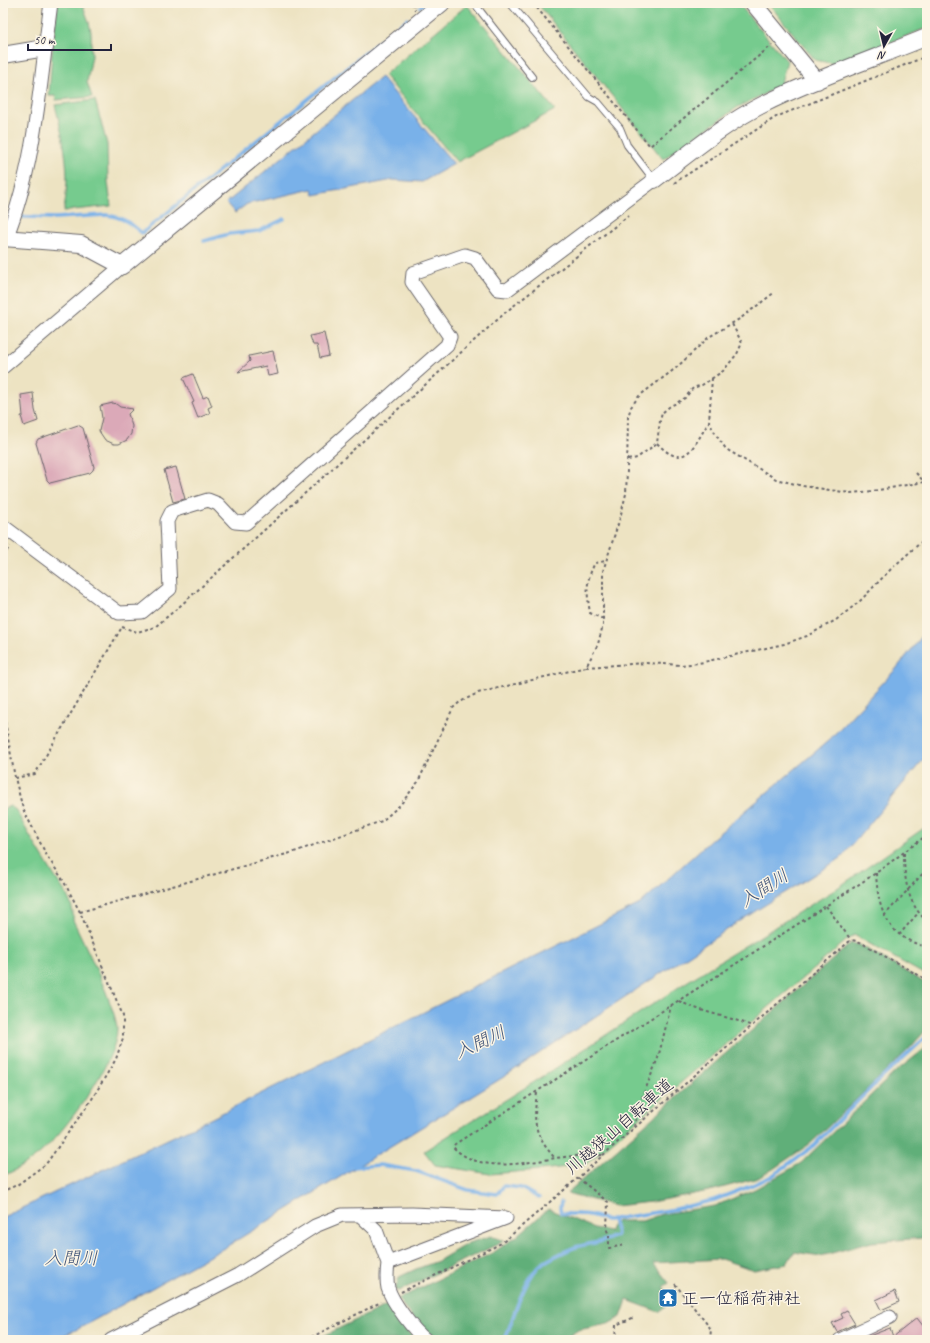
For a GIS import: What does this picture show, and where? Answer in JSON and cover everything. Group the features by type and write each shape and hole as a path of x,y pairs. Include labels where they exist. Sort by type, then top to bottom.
{"street":[{"path":"51,3 35,128 14,219 5,238 81,244 122,266"},
{"path":"3,366 122,266 442,3"},
{"path":"753,3 817,80"},
{"path":"3,526 119,613 142,612 170,589 167,522 172,511 208,500 218,504 235,522 246,523 447,345 450,336 412,282 413,273 465,255 475,258 498,289 507,290 732,122 763,104 817,80 927,38"},
{"path":"3,55 45,48"},
{"path":"111,1340 238,1275 315,1226 342,1215 412,1214 506,1218 388,1263"},
{"path":"360,1215 376,1230 388,1263 387,1280 392,1296 419,1335 426,1340"},
{"path":"840,1340 890,1317"}],"lane":[{"path":"474,3 532,77"},
{"path":"510,3 589,97 598,102 620,128 627,145 654,180"}],"path":[{"path":"533,3 650,146 782,37"},
{"path":"674,183 776,116 927,56"},
{"path":"122,627 137,632 155,627 507,311 629,215"},
{"path":"586,667 598,644 603,625 603,571 626,491 628,417 630,407 634,402 676,368 709,337 741,318 775,292"},
{"path":"628,460 637,458 657,443 662,413 669,407 685,398 693,388 723,371 737,354 742,343 732,324"},
{"path":"712,378 710,422 716,435 726,449 776,479 803,486 850,493 880,490 924,482"},
{"path":"657,443 665,451 675,456 687,454 696,446 710,422"},
{"path":"916,473 927,485"},
{"path":"80,912 294,852 382,821 400,805 418,782 454,708 460,702 478,693 586,667 646,663 681,665 699,663 784,644 807,636 836,620 859,602 893,567 927,537"},
{"path":"603,619 590,613 587,590 591,570 595,563 606,561"},
{"path":"15,778 35,774 122,627 119,613"},
{"path":"3,616 7,663 3,683"},
{"path":"3,710 15,778 23,809 47,856 63,880 80,912 123,1016 123,1038 116,1059 92,1099 46,1164 17,1185 3,1191"},
{"path":"603,1155 585,1155 519,1164 492,1165 466,1156 454,1147 455,1144 826,906 876,873 927,835"},
{"path":"904,852 904,874 907,890 913,904 927,921"},
{"path":"884,916 927,869"},
{"path":"876,873 879,903 884,916 899,935 910,942 927,947"},
{"path":"826,906 851,940 858,941 927,980"},
{"path":"899,935 919,912"},
{"path":"924,918 927,915"},
{"name":"川越狭山自転車道","path":"306,1340 503,1242 851,940"},
{"path":"679,1000 692,1008 752,1026"},
{"path":"634,1128 638,1108 658,1058 671,1006"},
{"path":"536,1093 534,1109 537,1133 546,1149 555,1158"},
{"path":"578,1178 608,1202 607,1230 610,1236 609,1248 626,1245"},
{"path":"675,1284 711,1329 710,1340"},
{"path":"615,1340 616,1325 635,1317"}],"green space":[{"path":"58,3 82,3 89,22 92,56 87,82 92,97 56,100 55,96 49,96"},
{"path":"537,3 738,3 787,61 780,86 738,107 663,159"},
{"path":"768,3 927,3 927,28 835,64 815,60"},
{"path":"467,5 555,110 457,162 384,75"},
{"path":"95,100 107,144 108,182 111,206 64,211 67,170 65,151 55,105"},
{"path":"10,806 16,810 63,889 72,907 73,920 106,992 117,1029 115,1043 108,1060 99,1078 75,1114 50,1144 39,1154 22,1166 3,1176 3,809"},
{"path":"927,826 927,976 854,935 585,1165 490,1174 435,1165 424,1151 539,1079 685,983 833,891"},
{"path":"851,943 860,945 927,984 927,1029 908,1050 811,1143 758,1178 714,1190 651,1202 615,1206 567,1193"},
{"path":"927,1047 927,1236 922,1238 872,1242 821,1256 794,1252 787,1264 754,1270 721,1259 653,1263 669,1283 663,1287 674,1299 659,1312 627,1300 621,1317 608,1324 578,1330 563,1340 435,1340 423,1332 398,1299 494,1252 517,1236 548,1209 594,1228 610,1231 612,1225 618,1221 642,1221 662,1214 715,1206 755,1189 801,1163 895,1072"},
{"path":"491,1236 503,1240 496,1245 399,1291 395,1290 399,1277 438,1261 468,1243"},
{"path":"391,1303 406,1329 417,1340 315,1340"}],"water":[{"path":"381,77 454,164 422,182 393,180 314,195 312,189 247,204 235,213 226,203"},
{"name":"入間川","path":"927,630 927,755 841,858 757,910 502,1078 224,1248 80,1328 53,1340 3,1340 3,1217 210,1119 640,904 711,840 828,741 896,669"}],"building":[{"path":"324,333 329,356 320,358 317,345 313,345 310,336"},
{"path":"273,351 278,374 268,376 266,366 238,372 250,361 249,356"},
{"path":"193,374 203,398 208,396 212,406 208,408 210,413 198,418 192,403 194,402 183,378"},
{"path":"33,393 38,421 24,426 21,416 23,416 21,395"},
{"path":"113,403 120,407 133,409 128,414 132,426 131,434 127,440 119,444 114,444 105,440 99,431 102,418 100,406"},
{"path":"78,425 83,428 94,467 93,470 90,473 50,483 47,480 36,443 38,439"},
{"path":"176,467 185,499 173,502 164,470"},
{"path":"895,1291 899,1302 881,1310 876,1300"},
{"path":"847,1311 855,1324 837,1332 832,1323 843,1318 841,1314"},
{"path":"917,1318 927,1331 927,1336 921,1340 859,1340 890,1328 893,1337"}],"waterway":[{"path":"420,7 425,3"},
{"path":"23,217 55,218 106,215 117,217 126,221 142,233 407,19"},
{"path":"204,241 229,234 259,231 284,219"},
{"path":"608,1220 676,1209 714,1200 772,1176 812,1147 872,1087 927,1036"},
{"path":"353,1167 380,1165 416,1171 468,1190 497,1194 504,1186 521,1188 539,1198"},
{"path":"561,1202 561,1213 586,1214 606,1220"},
{"path":"610,1238 616,1236 617,1234 613,1220"},
{"path":"505,1340 527,1283 538,1267 572,1248 609,1239"}],"place":[{"name":"正一位稲荷神社","path":"668,1298"}]}
